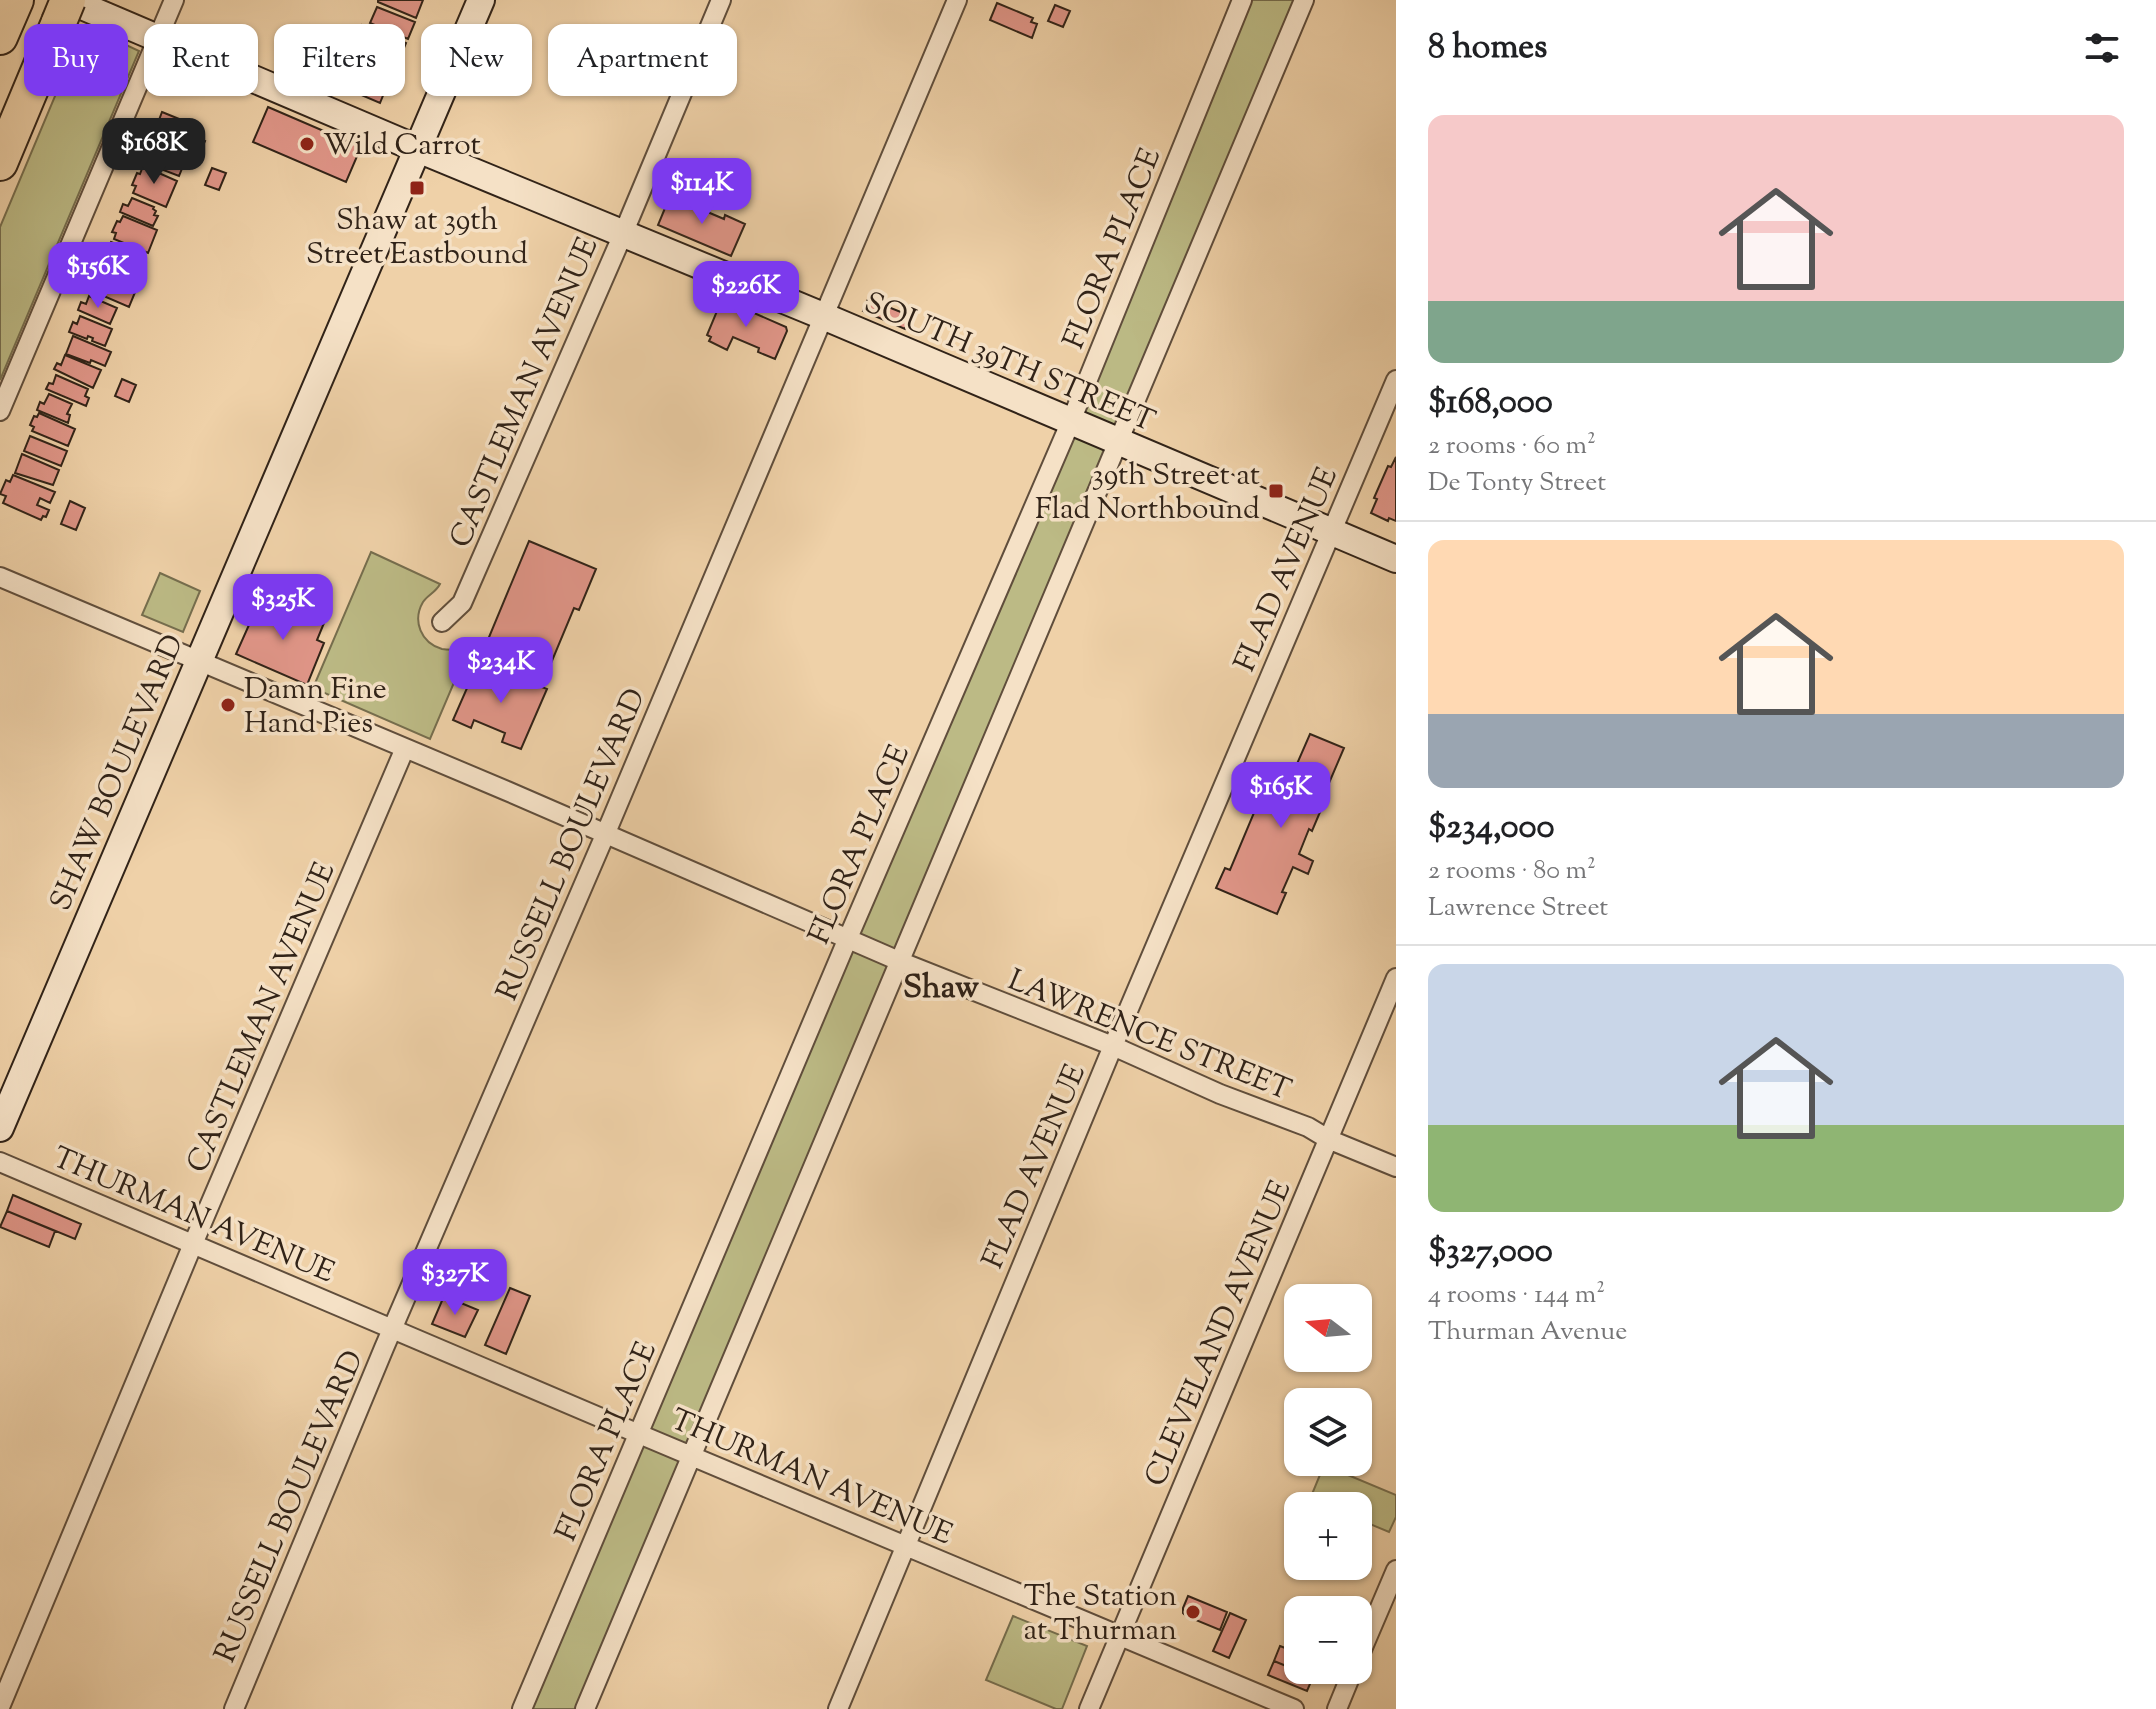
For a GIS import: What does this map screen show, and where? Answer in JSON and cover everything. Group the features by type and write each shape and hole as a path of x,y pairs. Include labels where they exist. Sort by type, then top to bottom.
{"highway":[{"path":"0,37 15,1"},
{"path":"0,163 65,7"}],"street":[{"path":"165,24 174,0"},
{"name":"SHAW BOULEVARD","path":"0,1128 481,0"},
{"name":"CASTLEMAN AVENUE","path":"442,622 462,603 721,0"},
{"name":"RUSSELL BOULEVARD","path":"234,1709 957,0"},
{"name":"FLORA PLACE","path":"522,1709 848,938 1071,421 1242,0"},
{"path":"585,1709 1304,0"},
{"name":"SOUTH 39TH STREET","path":"65,7 144,33"},
{"path":"0,411 144,73"},
{"name":"SOUTH 39TH STREET","path":"258,80 1396,559"},
{"name":"FLAD AVENUE","path":"838,1709 1113,1046 1396,380"},
{"name":"LAWRENCE STREET","path":"0,577 899,961 1113,1046 1396,1167"},
{"name":"CASTLEMAN AVENUE","path":"0,1707 405,748"},
{"name":"CLEVELAND AVENUE","path":"1089,1709 1396,978"},
{"name":"THURMAN AVENUE","path":"0,1162 1294,1709"},
{"path":"1372,1626 1396,1570"},
{"path":"1337,1709 1347,1684"}],"shaded area":[{"path":"1242,0 1304,0 585,1709 522,1709"},
{"path":"128,46 139,51 128,77"},
{"path":"55,96 120,96 0,380 0,227"},
{"path":"371,552 440,584 423,602 418,617 420,630 435,646 467,652 430,739 313,688"},
{"path":"160,573 200,591 183,632 142,615"},
{"path":"1319,1476 1350,1476 1396,1495 1396,1517 1389,1532 1372,1525 1372,1492 1313,1492"},
{"path":"1013,1616 1087,1646 1062,1709 986,1680"}],"building":[{"path":"378,0 423,0 416,18"},
{"path":"997,3 1033,18 1031,22 1037,24 1032,38 990,20"},
{"path":"1055,5 1070,11 1063,27 1048,21"},
{"path":"377,7 415,22 408,39 405,38 405,24 370,23"},
{"path":"364,96 383,96 380,103"},
{"name":"Wild Carrot","path":"268,107 361,147 346,182 253,142"},
{"path":"162,112 199,127 195,137 205,141 201,150 155,132 163,122 159,120"},
{"path":"155,138 189,151 179,176 145,163"},
{"path":"143,166 177,181 166,207 133,193 136,186 132,185"},
{"path":"212,168 226,173 219,190 205,185"},
{"path":"670,196 724,219 725,215 745,224 731,256 658,225"},
{"path":"132,198 154,207 154,215 158,216 153,226 120,212 123,204 128,206"},
{"path":"123,216 157,230 148,253 114,239 116,233 112,232"},
{"path":"111,242 145,256 136,278 102,264 104,259 100,257 104,246 108,248"},
{"path":"101,269 138,285 129,307 92,291 94,286 90,284 94,273 98,275"},
{"path":"89,296 117,308 110,324 78,310 81,302 86,304"},
{"path":"722,299 786,327 775,359 733,337 727,350 709,341 711,337 707,335"},
{"path":"868,299 911,316 905,329 863,311"},
{"path":"80,316 112,329 105,346 88,336 87,339 69,332"},
{"path":"73,336 111,352 105,366 66,354"},
{"path":"65,355 101,370 93,388 54,369 57,363 61,365"},
{"path":"56,375 88,389 86,406 46,389 49,383 53,384"},
{"path":"122,379 136,385 129,402 115,396"},
{"path":"49,394 72,404 67,414 70,415 68,423 37,410"},
{"path":"39,413 75,429 68,446 32,431 34,427 30,425"},
{"path":"30,436 67,451 61,466 24,451"},
{"path":"22,454 59,470 53,485 15,473"},
{"path":"1396,457 1396,521 1389,518 1388,521 1371,513 1388,466 1391,467"},
{"path":"13,475 55,492 50,503 40,498 37,505 49,510 46,517 43,516 41,520 3,503 6,496 0,494 6,480 10,482"},
{"path":"70,501 85,508 76,530 61,524"},
{"path":"529,541 596,569 579,610 574,608 544,680 482,654"},
{"path":"261,598 279,605 276,611 301,621 304,614 324,623 317,640 324,643 307,685 236,654"},
{"path":"478,663 495,670 492,677 516,686 519,678 547,689 521,749 502,742 505,733 474,720 471,728 453,720"},
{"path":"1310,734 1344,748 1317,811 1320,812 1312,831 1309,829 1299,854 1313,861 1308,874 1293,867 1277,914 1216,888 1225,868 1230,870 1256,808 1250,805 1259,786 1283,796"},
{"path":"13,1195 81,1224 75,1239 7,1211"},
{"path":"7,1211 55,1231 49,1247 0,1227"},
{"path":"510,1288 530,1296 506,1354 485,1345"},
{"path":"444,1296 478,1310 465,1337 432,1324"},
{"path":"1188,1596 1227,1612 1220,1630 1183,1613"},
{"path":"1230,1613 1246,1620 1229,1658 1213,1651"},
{"path":"1280,1646 1284,1648 1284,1665 1274,1661"},
{"path":"1274,1661 1284,1665 1284,1682 1268,1675"},
{"path":"1290,1684 1310,1684 1307,1691"}],"place":[{"name":"Wild Carrot","path":"307,144"},
{"name":"Shaw at 39th Street Eastbound","path":"417,188"},
{"name":"39th Street at Flad Northbound","path":"1276,491"},
{"name":"Damn Fine Hand Pies","path":"228,705"},
{"name":"The Station at Thurman","path":"1193,1612"}],"district":[{"name":"Shaw","path":"941,986"}]}
